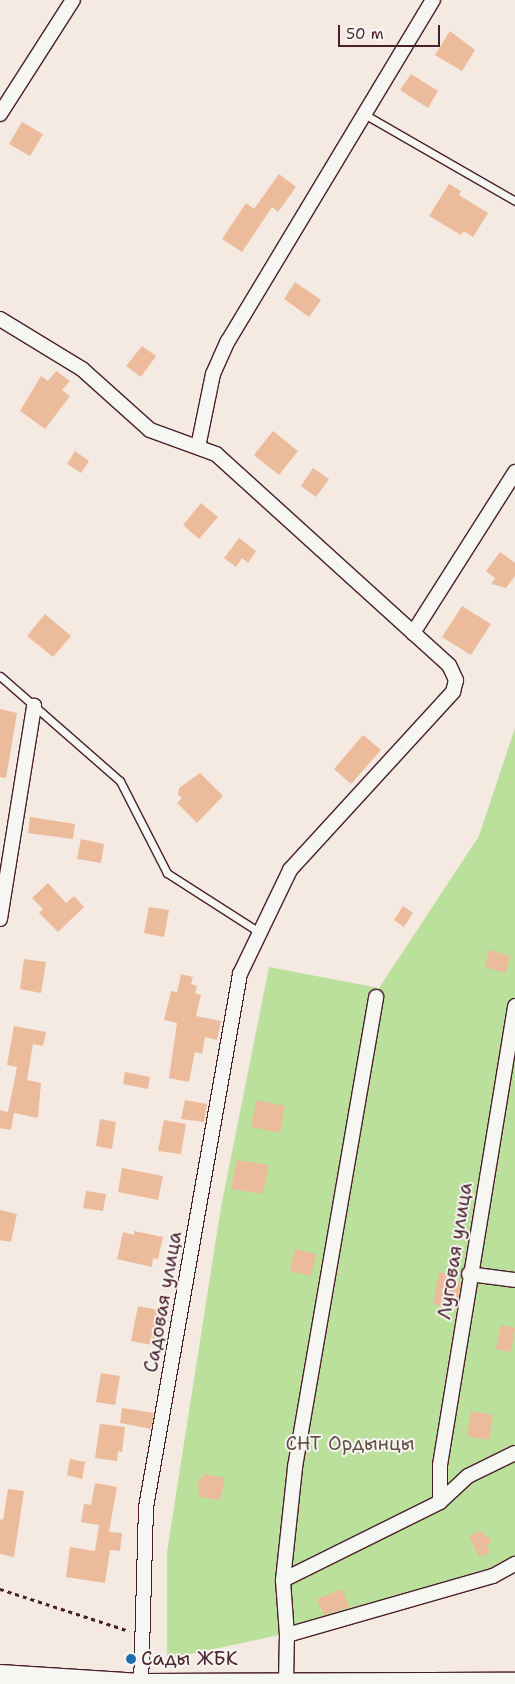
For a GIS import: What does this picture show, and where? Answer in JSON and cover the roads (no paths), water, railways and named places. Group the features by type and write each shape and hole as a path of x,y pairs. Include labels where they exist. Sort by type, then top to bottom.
{"street":[{"path":"0,114 73,0"},
{"path":"198,447 213,374 228,341 433,0"},
{"name":"Садовая улица","path":"0,319 82,369 150,430 216,454 448,665 456,680 453,692 290,870 240,974 146,1507 141,1684"},
{"path":"413,633 515,472"},
{"path":"0,919 34,706"},
{"path":"286,1681 288,1635 283,1580 295,1468 376,998"},
{"name":"Луговая улица","path":"440,1502 440,1465 469,1274 515,1006"},
{"path":"469,1274 515,1280"},
{"path":"283,1580 440,1502 468,1476 515,1453"},
{"path":"288,1635 493,1576 515,1564"},
{"path":"0,1675 141,1684 286,1681 515,1683"}],"lane":[{"path":"364,114 515,201"},
{"path":"0,676 120,781 167,873 259,932"}],"place":[{"name":"Сады ЖБК","path":"131,1659"}],"park label":[{"name":"СНТ Ордынцы","path":"350,1444"}]}
